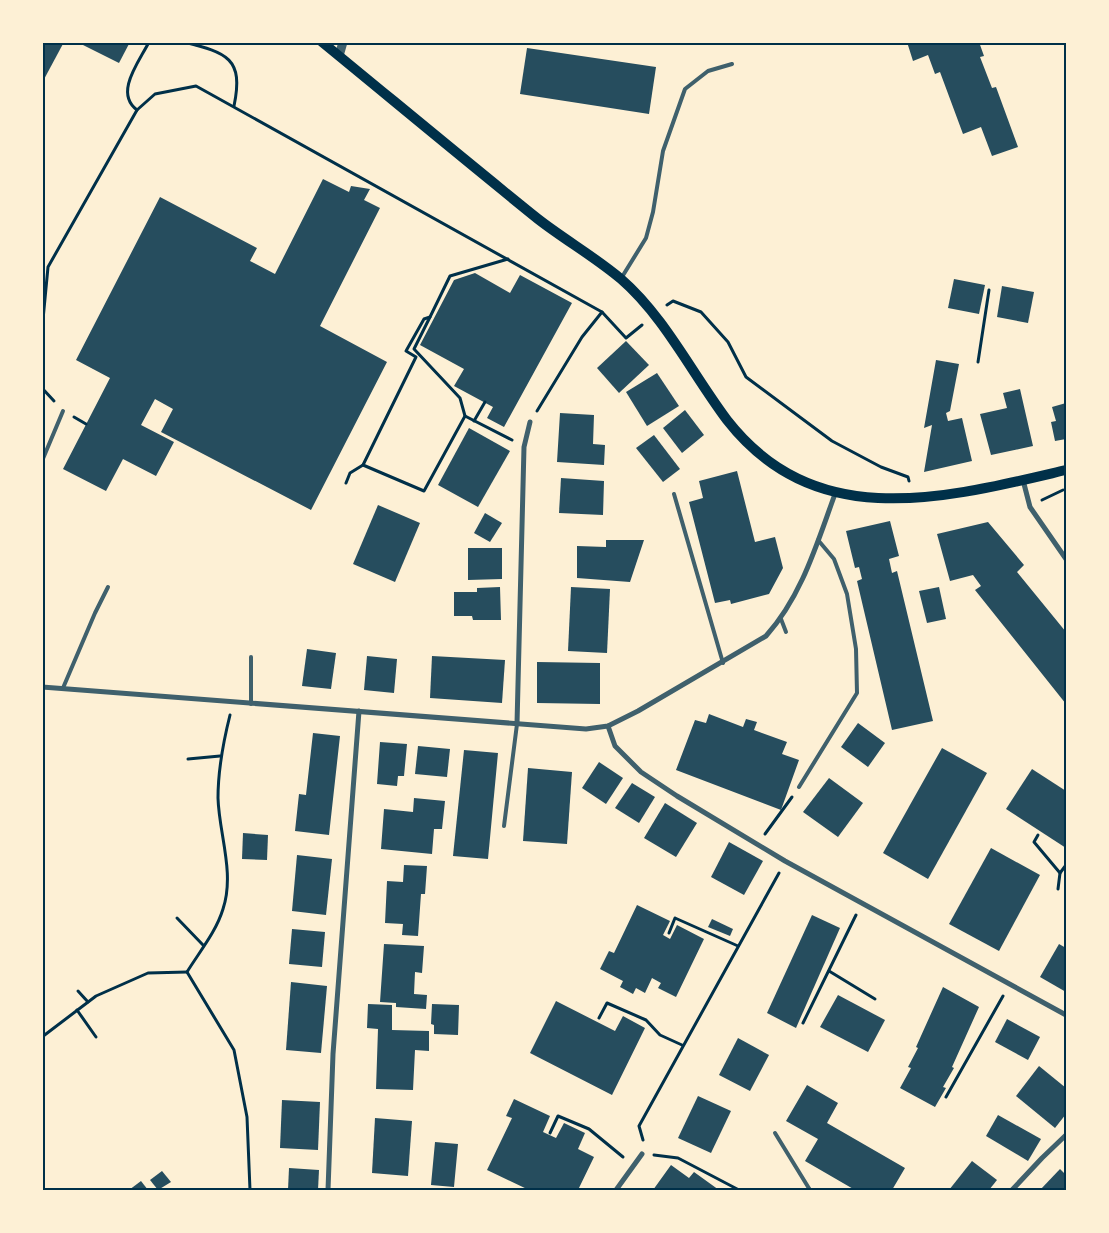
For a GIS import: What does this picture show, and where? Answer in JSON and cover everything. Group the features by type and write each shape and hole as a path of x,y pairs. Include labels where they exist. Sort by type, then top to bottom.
{"main road":[{"path":"322,42 541,221 621,279 654,316 729,422 769,462 806,482 835,494 914,499 1023,480 1066,470"}],"street":[{"path":"339,56 342,42"},
{"path":"517,724 524,447 530,422"},
{"path":"1023,480 1030,507 1066,559"},
{"path":"42,687 586,729 608,726 723,663 766,636 781,619 806,573 835,494"},
{"path":"328,1190 334,1054 359,712"},
{"path":"608,726 615,746 641,772 786,861 1066,1015"},
{"path":"1012,1190 1066,1135"},
{"path":"616,1190 642,1154"}],"lane":[{"path":"621,279 646,238 653,212 663,150 685,89 708,71 732,64"},
{"path":"42,461 63,412"},
{"path":"674,494 723,663"},
{"path":"799,787 857,693 856,648 847,594 834,559 818,540"},
{"path":"63,688 108,587"},
{"path":"781,619 786,632"},
{"path":"251,657 251,704"},
{"path":"504,826 517,724"},
{"path":"776,1133 810,1190"}],"path":[{"path":"137,110 130,105 126,94 130,79 149,42"},
{"path":"184,42 215,51 231,62 238,73 234,106"},
{"path":"43,328 48,267 137,110 155,94 196,86 602,312 626,338 672,301 701,312 728,342 746,377 832,441 882,467 908,477 914,499"},
{"path":"363,465 424,491 465,416 460,398 414,349 450,276 508,258"},
{"path":"978,362 989,290"},
{"path":"530,422 582,337 602,312"},
{"path":"346,483 350,473 363,465 416,357 406,352 424,319 430,318"},
{"path":"474,421 485,402"},
{"path":"465,416 524,447"},
{"path":"1030,507 1066,489"},
{"path":"187,972 212,935 224,908 227,879 218,799 220,756 233,702"},
{"path":"188,759 220,756"},
{"path":"763,837 781,815 799,787"},
{"path":"1038,834 1034,842 1060,873"},
{"path":"739,1190 678,1158 642,1154 643,1141 639,1126 682,1045 786,861"},
{"path":"1058,889 1060,873 1066,865"},
{"path":"177,918 203,946"},
{"path":"669,933 676,918 738,946"},
{"path":"804,1023 848,932"},
{"path":"829,971 875,999"},
{"path":"42,1037 96,996 148,973 187,972"},
{"path":"187,972 234,1050 247,1117 250,1190"},
{"path":"946,1097 1010,984"},
{"path":"78,991 88,1002"},
{"path":"599,1018 607,1003 646,1020 660,1035 682,1045"},
{"path":"77,1010 96,1037"},
{"path":"550,1133 558,1116 589,1130 634,1165"}],"building":[{"path":"42,42 64,42 42,83"},
{"path":"84,42 130,42 119,63 83,45"},
{"path":"907,42 979,42 984,56 980,57 992,88 996,87 1018,147 992,156 981,127 963,134 940,72 935,74 928,55 913,61"},
{"path":"527,48 656,67 649,114 520,94"},
{"path":"323,179 349,192 351,186 370,189 364,200 380,208 320,326 387,362 311,510 161,432 173,409 155,399 141,425 174,442 156,476 123,459 106,491 63,469 110,378 76,360 160,197 257,248 250,261 275,274"},
{"path":"475,273 510,293 520,275 572,303 504,427 487,418 493,407 454,386 464,369 420,345 454,280"},
{"path":"954,279 985,285 979,314 948,308"},
{"path":"1002,286 1034,292 1028,323 997,317"},
{"path":"626,341 649,365 619,393 597,368"},
{"path":"936,360 959,364 950,411 946,413 948,421 962,418 972,461 924,472 932,425 924,428"},
{"path":"657,373 679,406 647,426 626,392"},
{"path":"1020,389 1033,446 991,455 980,414 1007,408 1003,393"},
{"path":"1066,403 1066,439 1055,441 1051,422 1056,421 1052,407"},
{"path":"685,410 704,435 682,453 663,428"},
{"path":"560,413 594,415 593,444 605,445 604,465 557,462"},
{"path":"469,428 510,451 478,507 438,485"},
{"path":"654,435 680,469 663,482 636,448"},
{"path":"737,471 755,542 775,537 783,568 769,594 731,604 730,600 715,603 689,502 703,498 699,481"},
{"path":"561,478 604,481 603,515 559,513"},
{"path":"378,505 420,523 395,582 353,564"},
{"path":"485,513 502,523 490,542 474,533"},
{"path":"890,521 899,556 889,559 892,573 897,571 933,721 892,730 857,581 862,579 859,567 855,568 846,531"},
{"path":"988,522 1024,565 1017,572 1066,632 1066,704 975,590 981,586 973,575 950,581 937,534"},
{"path":"606,540 644,540 630,582 577,578 577,546 606,547"},
{"path":"468,548 502,548 502,579 468,580"},
{"path":"500,587 501,620 473,620 472,616 454,616 454,592 477,592 477,588"},
{"path":"571,587 610,589 607,653 568,651"},
{"path":"939,587 946,619 927,623 919,591"},
{"path":"307,649 336,653 331,689 302,686"},
{"path":"367,656 397,659 394,693 364,690"},
{"path":"432,656 505,660 502,703 430,698"},
{"path":"537,662 600,663 600,704 537,703"},
{"path":"709,714 743,727 746,719 757,722 754,730 787,742 782,754 799,760 781,810 676,770 695,720 706,723"},
{"path":"858,723 885,743 868,767 841,747"},
{"path":"313,733 340,736 329,835 295,831 299,794 306,795"},
{"path":"380,742 407,744 404,776 398,776 397,786 377,784"},
{"path":"418,746 450,749 447,777 415,774"},
{"path":"942,748 987,773 928,879 883,853"},
{"path":"464,750 498,753 488,859 453,856"},
{"path":"599,762 623,778 606,804 582,788"},
{"path":"528,768 572,772 567,844 523,841"},
{"path":"1032,769 1066,791 1066,848 1006,809"},
{"path":"829,778 863,803 838,837 803,812"},
{"path":"632,783 655,797 639,823 615,808"},
{"path":"414,798 445,801 442,829 434,829 432,854 381,849 384,809 413,812"},
{"path":"665,803 697,823 676,857 644,838"},
{"path":"243,833 268,835 267,860 242,859"},
{"path":"729,842 763,861 744,895 711,877"},
{"path":"991,848 1040,875 999,951 949,924"},
{"path":"297,855 332,859 326,915 292,911"},
{"path":"404,865 427,866 425,894 421,894 418,936 402,935 403,924 385,923 387,881 403,882"},
{"path":"637,905 670,921 663,935 670,939 677,925 704,939 676,997 658,988 661,983 652,978 645,993 636,988 633,994 620,987 623,981 600,969 609,951 614,953"},
{"path":"812,915 840,928 796,1028 767,1013"},
{"path":"712,919 733,929 730,936 708,927"},
{"path":"292,929 325,932 322,967 289,964"},
{"path":"384,944 424,946 422,973 415,972 414,994 427,995 426,1009 396,1007 396,1003 380,1002"},
{"path":"1059,944 1066,948 1066,992 1040,977"},
{"path":"291,982 327,986 321,1053 286,1050"},
{"path":"943,987 979,1007 952,1067 954,1068 943,1087 946,1088 935,1107 900,1088 911,1068 908,1067 918,1048 916,1047"},
{"path":"838,995 885,1020 868,1052 820,1027"},
{"path":"556,1001 615,1031 623,1016 645,1028 612,1095 530,1053"},
{"path":"368,1004 392,1005 392,1030 429,1031 429,1051 415,1050 413,1090 376,1089 378,1029 367,1028"},
{"path":"432,1004 459,1005 458,1035 434,1034 434,1025 431,1024"},
{"path":"1007,1019 1040,1037 1028,1060 995,1042"},
{"path":"738,1038 769,1055 750,1091 719,1075"},
{"path":"1039,1066 1066,1088 1066,1114 1055,1128 1016,1096"},
{"path":"807,1085 838,1103 827,1123 905,1168 892,1190 855,1190 805,1161 818,1139 786,1121"},
{"path":"698,1096 731,1111 711,1153 678,1138"},
{"path":"514,1099 550,1116 543,1132 556,1138 564,1123 585,1133 578,1149 594,1157 578,1190 529,1190 487,1170 512,1118 506,1116"},
{"path":"282,1100 320,1102 318,1150 280,1148"},
{"path":"998,1115 1041,1139 1028,1161 986,1136"},
{"path":"375,1118 412,1121 408,1176 372,1173"},
{"path":"435,1142 458,1144 454,1187 431,1185"},
{"path":"972,1161 997,1180 989,1190 949,1190"},
{"path":"671,1165 689,1178 694,1172 719,1190 653,1190"},
{"path":"289,1168 319,1170 318,1190 288,1190"},
{"path":"1060,1169 1066,1175 1066,1190 1040,1190"},
{"path":"162,1171 171,1182 158,1190 150,1180"},
{"path":"141,1181 148,1190 129,1190"}]}
